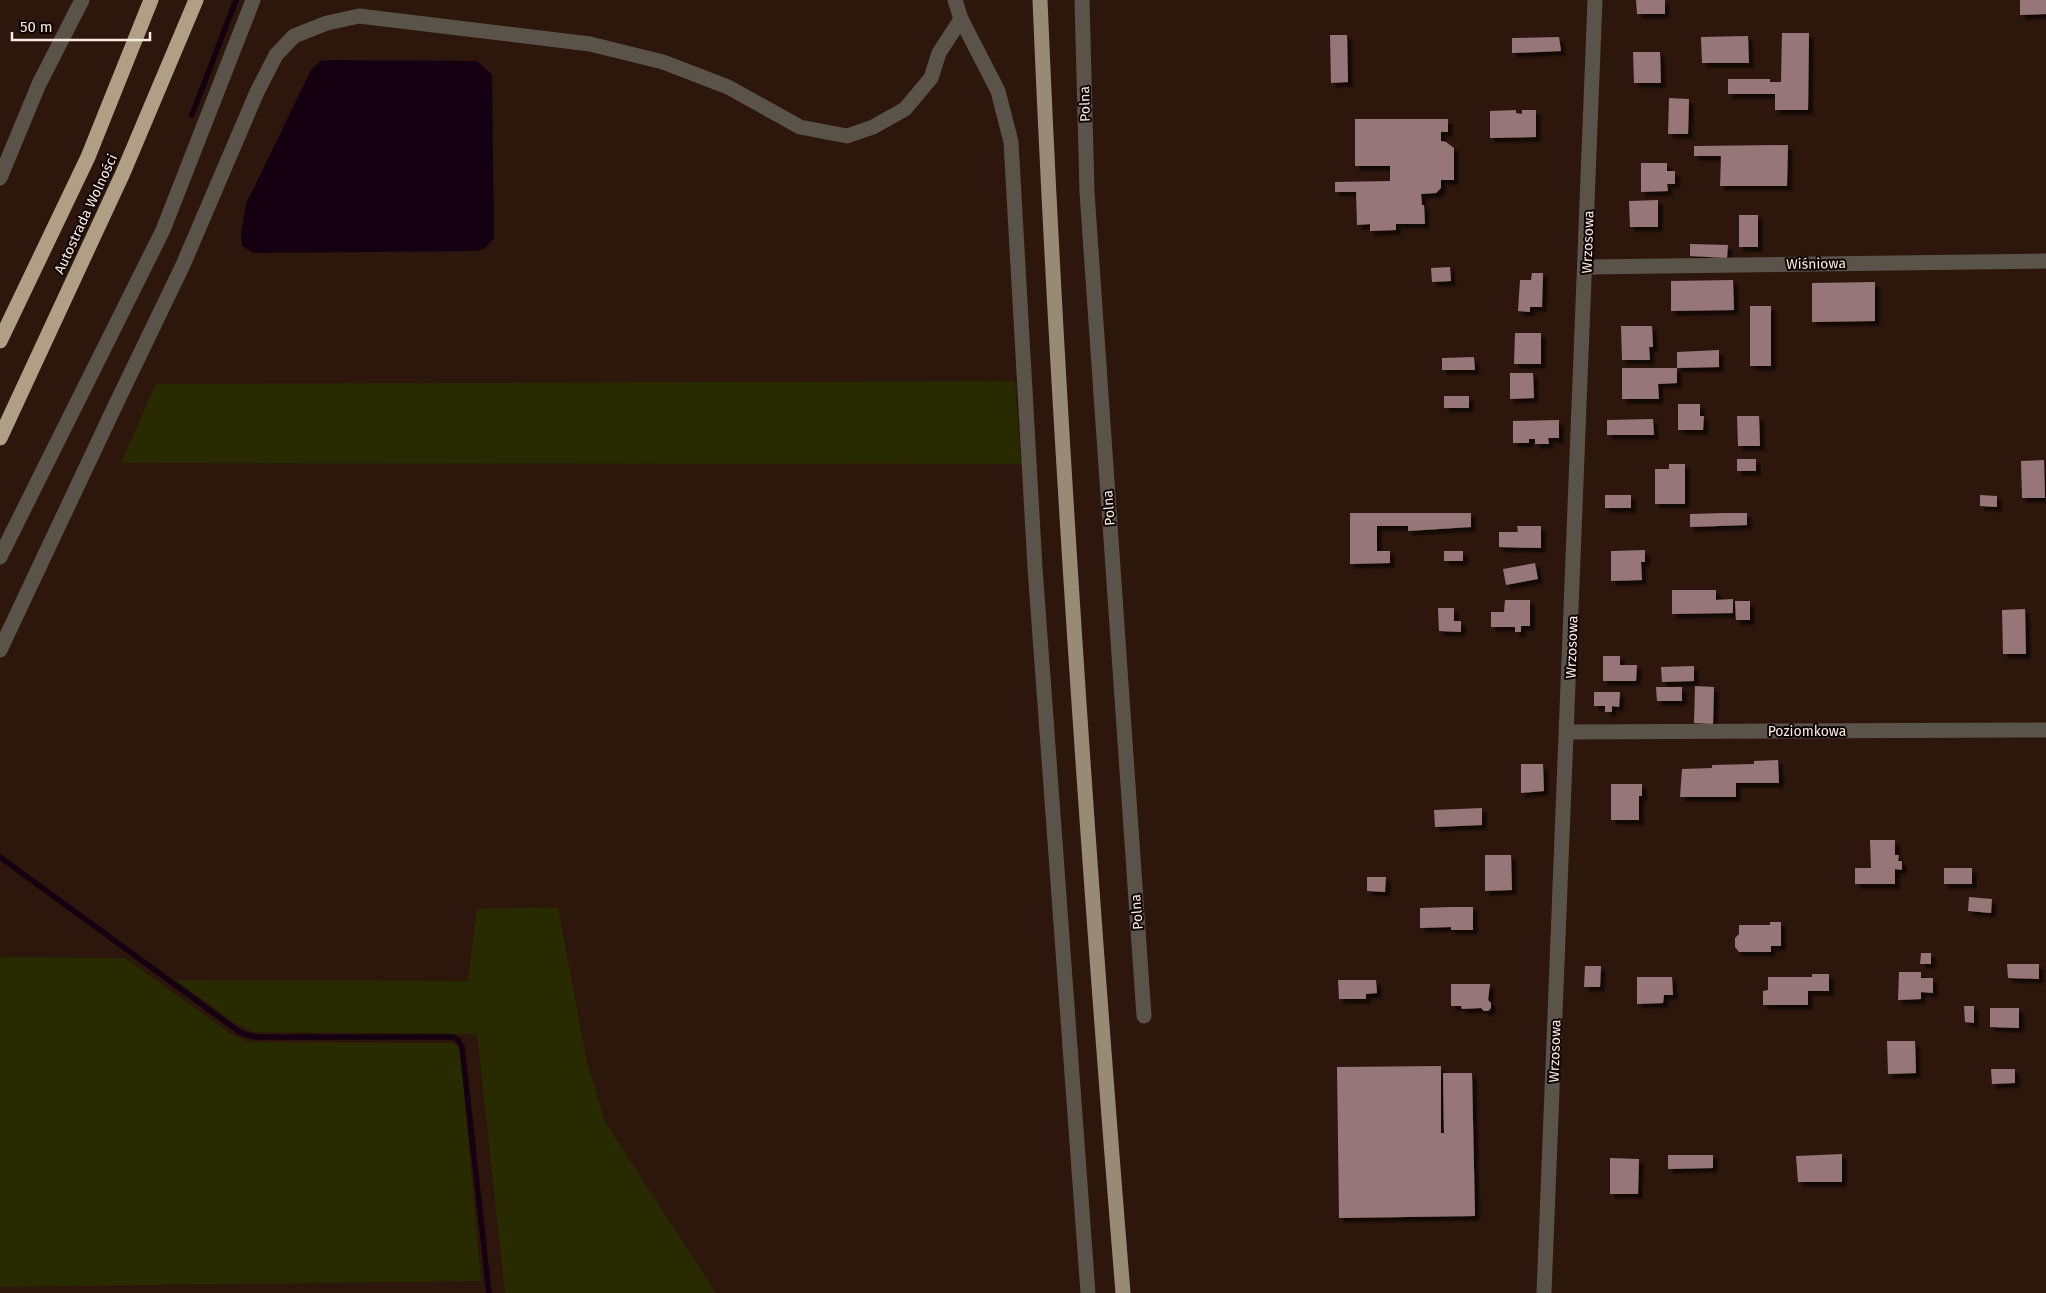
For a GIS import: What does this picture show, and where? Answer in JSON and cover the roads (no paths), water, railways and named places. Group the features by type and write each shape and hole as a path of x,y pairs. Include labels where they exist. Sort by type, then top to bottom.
{"highway":[{"name":"Autostrada Wolności","path":"0,341 88,157 151,0"},
{"name":"Autostrada Wolności","path":"0,438 123,173 196,0"}],"main road":[{"path":"1040,0 1061,437 1096,962 1123,1293"}],"street":[{"path":"0,178 40,84 82,0"},
{"path":"0,557 163,230 252,0"},
{"path":"955,0 961,19 998,91 1011,142 1035,568 1088,1293"},
{"name":"Polna","path":"1082,0 1087,192 1144,1016"},
{"name":"Wrzosowa","path":"1544,1293 1558,940 1569,732 1596,0"},
{"path":"0,650 183,265 257,92 276,54 294,36 327,22 358,16 590,44 663,62 728,87 800,127 847,136 873,127 905,109 931,78 939,53 961,19"},
{"name":"Wiśniowa","path":"1587,267 2046,261"},
{"name":"Poziomkowa","path":"1569,732 2046,730"}],"waterway":[{"path":"192,115 236,0"},
{"path":"0,857 241,1033 255,1037 452,1037 458,1040 462,1047 489,1293"}]}
